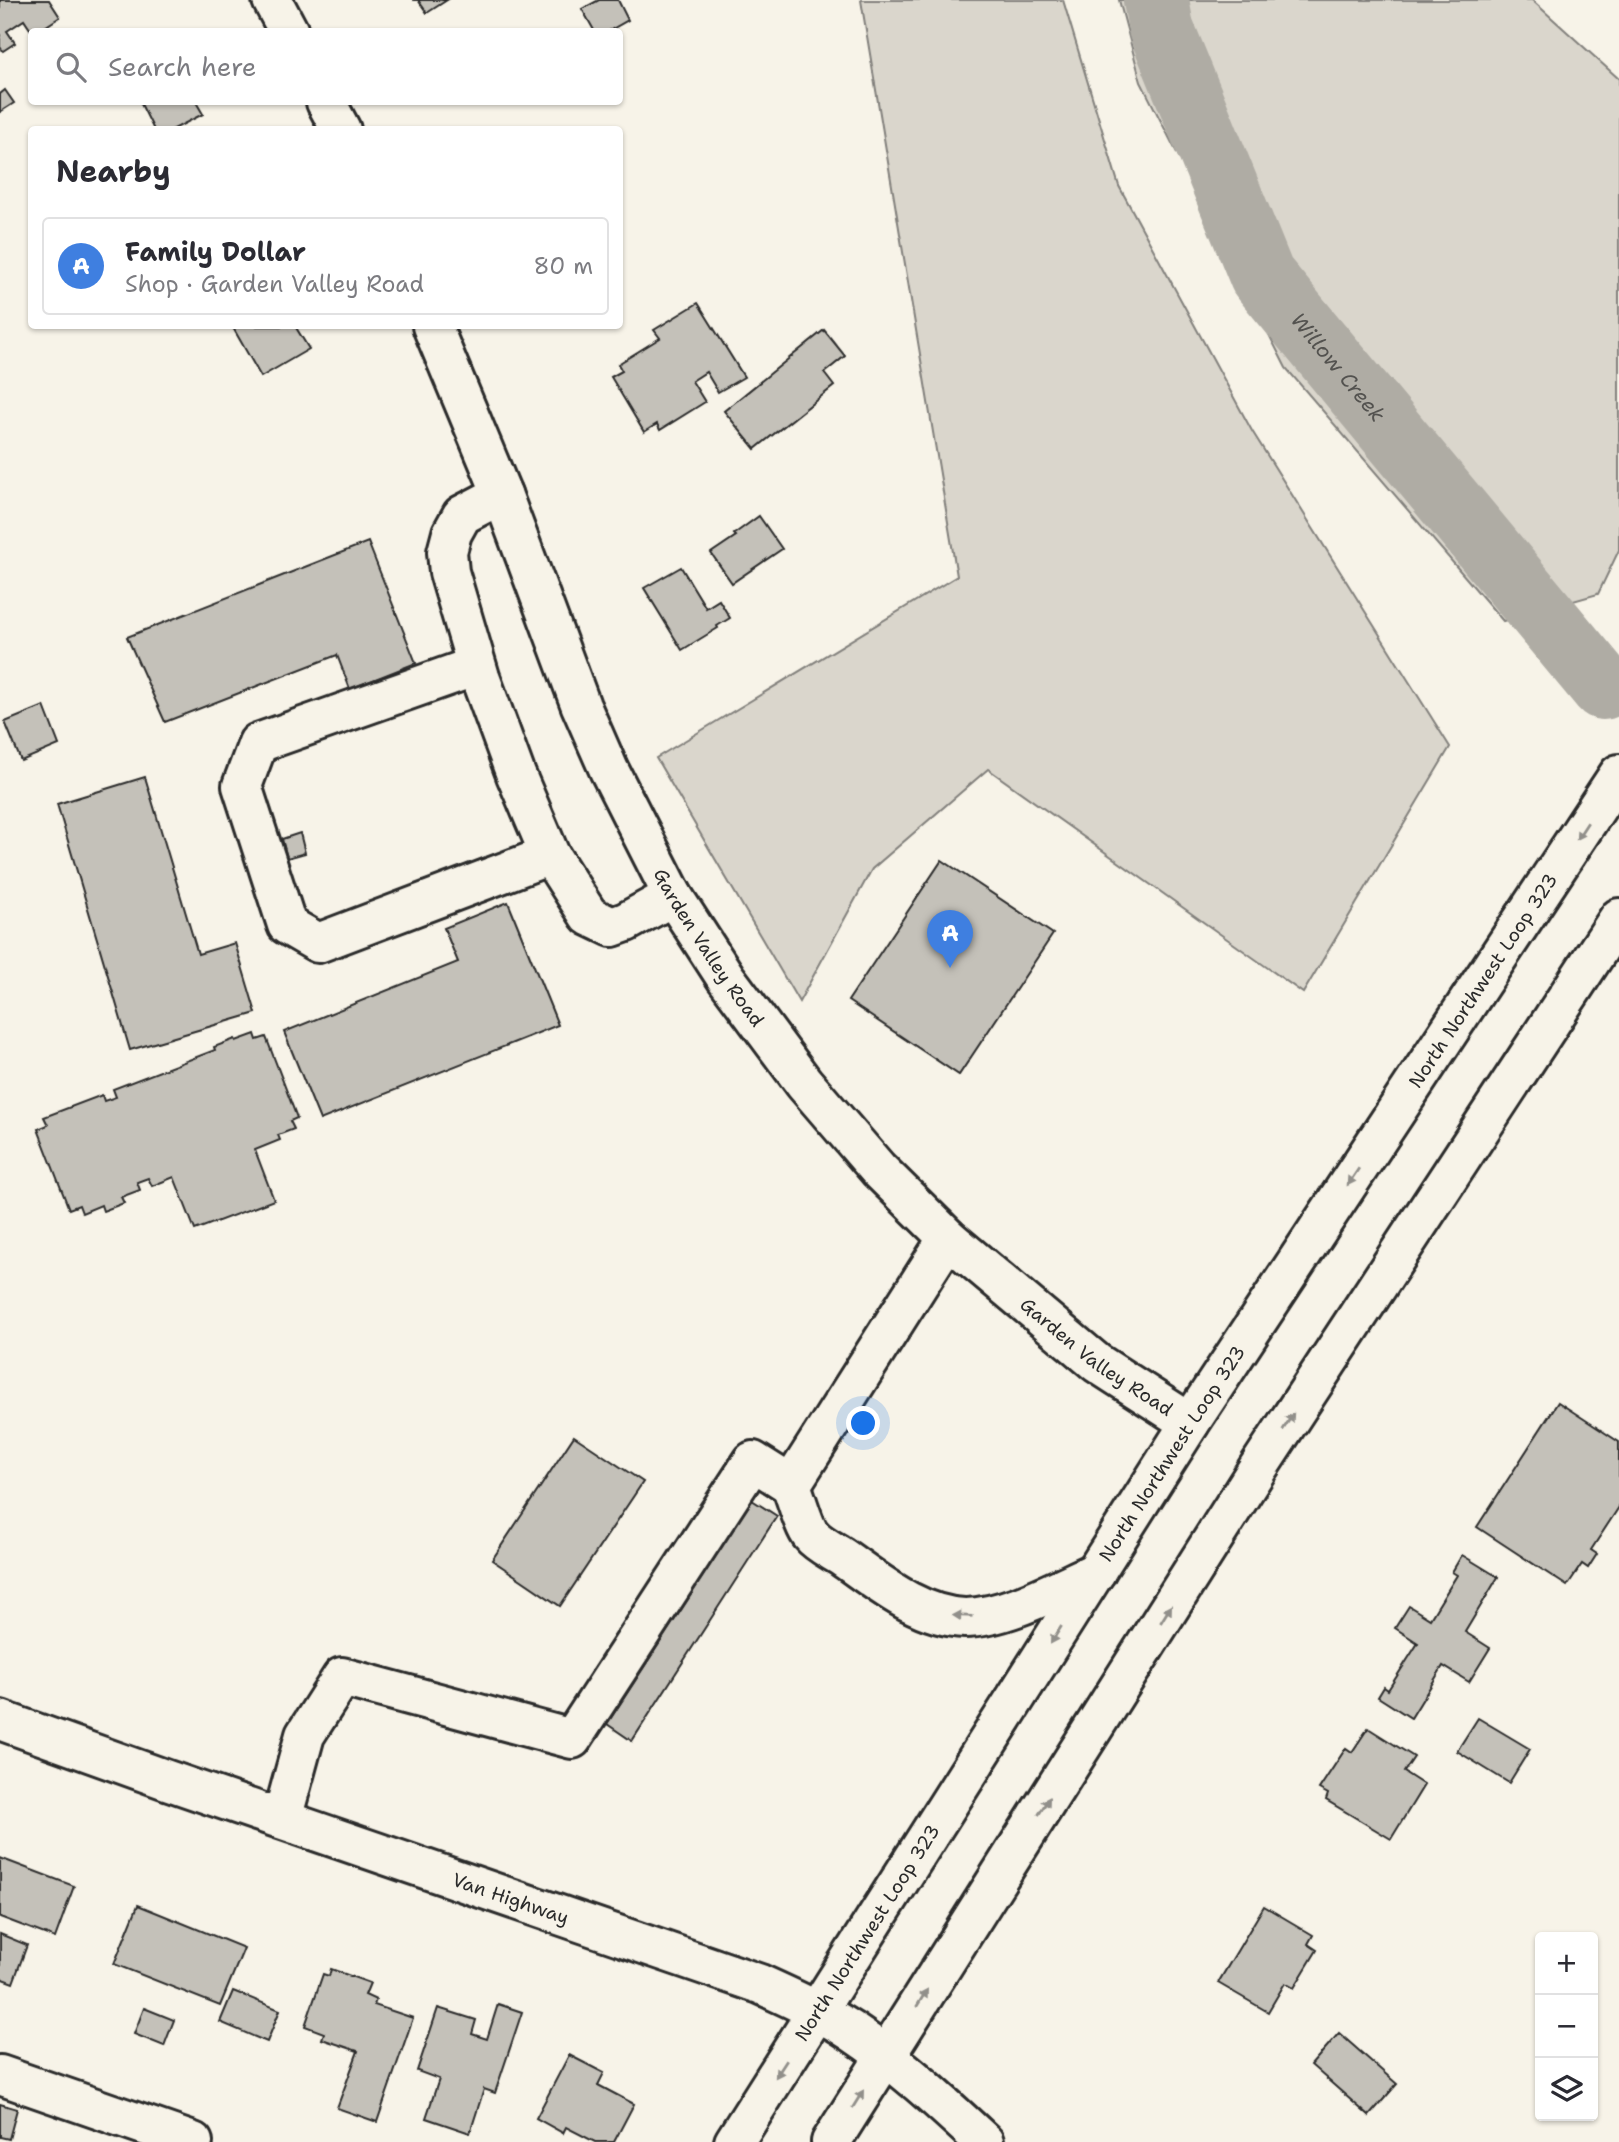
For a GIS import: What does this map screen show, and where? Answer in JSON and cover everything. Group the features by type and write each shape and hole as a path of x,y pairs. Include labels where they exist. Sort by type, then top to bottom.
{"main road":[{"path":"272,0 287,28"},
{"path":"328,105 339,126"},
{"name":"Garden Valley Road","path":"433,329 502,495 581,705 609,770 673,895 726,978 804,1083 878,1169 948,1238 1097,1363 1190,1423"},
{"path":"502,495 462,515 452,533 447,552 449,572 476,666 516,775 550,855 589,916 612,927 673,895"},
{"path":"476,666 258,743 242,786 287,925 318,943 550,855"},
{"name":"North Northwest Loop 323","path":"734,2142 1190,1423 1619,774"},
{"path":"831,2142 1258,1468 1614,923"},
{"path":"791,1485 948,1238"},
{"path":"282,1819 305,1735 342,1676 572,1739 753,1461 791,1485 811,1535 886,1588 939,1614 965,1618 988,1615 1096,1572"},
{"name":"Van Highway","path":"0,1720 760,1984 818,2011 886,2056 984,2142"},
{"path":"0,2075 193,2142"}],"shaded area":[{"path":"861,0 1063,0 1119,186 1252,431 1450,747 1303,993 988,769 872,869 799,1002 656,758 957,576"},
{"path":"1119,0 1532,0 1619,79 1619,550 1598,594 1503,621 1286,368 1141,82"}],"building":[{"path":"0,0 49,0 60,17 43,28 29,28 24,20 7,31 15,43 3,51 0,47"},
{"path":"418,0 447,0 427,13"},
{"path":"599,0 618,0 628,20 614,28 593,28 582,9"},
{"path":"5,90 14,103 0,112 0,94"},
{"path":"142,105 198,105 203,114 180,126 152,126"},
{"path":"698,303 744,377 718,392 706,372 692,381 705,402 660,430 657,424 644,432 611,377 622,371 618,364 660,338 654,330"},
{"path":"234,329 297,329 309,349 261,377"},
{"path":"824,330 845,356 824,373 834,386 755,449 724,411"},
{"path":"759,516 782,549 732,583 711,553"},
{"path":"368,542 416,663 350,689 337,655 165,722 127,637"},
{"path":"681,567 706,608 719,600 730,618 682,650 644,588"},
{"path":"44,706 59,745 21,761 5,722"},
{"path":"145,777 198,954 235,943 256,1013 130,1050 57,804"},
{"path":"300,833 305,853 287,858 282,839"},
{"path":"942,860 1053,934 959,1075 848,1001"},
{"path":"508,902 558,1025 320,1120 284,1032 458,962 444,928"},
{"path":"255,1034 257,1040 266,1037 297,1118 290,1121 294,1129 278,1135 280,1140 255,1150 274,1200 195,1230 174,1177 152,1186 148,1178 137,1182 140,1190 121,1197 124,1203 103,1211 101,1205 82,1213 79,1205 69,1209 38,1129 48,1125 44,1117 102,1095 104,1101 116,1097 113,1089 215,1050 214,1047"},
{"path":"1558,1402 1619,1442 1619,1507 1591,1550 1597,1554 1588,1568 1582,1564 1567,1586 1477,1527"},
{"path":"574,1436 643,1482 560,1606 492,1560"},
{"path":"752,1500 777,1516 632,1741 607,1724"},
{"path":"1462,1555 1498,1577 1465,1632 1490,1648 1469,1682 1443,1666 1411,1718 1378,1697 1384,1687 1388,1690 1418,1643 1395,1628 1409,1606 1430,1619 1457,1575 1452,1572"},
{"path":"1478,1718 1530,1749 1509,1783 1457,1751"},
{"path":"1368,1728 1414,1757 1404,1772 1424,1785 1391,1839 1326,1800 1328,1794 1319,1789 1346,1748 1352,1752"},
{"path":"0,1858 74,1886 55,1938 0,1917"},
{"path":"138,1905 244,1948 220,2006 114,1964"},
{"path":"1264,1906 1313,1935 1308,1944 1317,1950 1294,1988 1285,1983 1268,2012 1218,1983"},
{"path":"0,1934 27,1945 13,1983 0,1978"},
{"path":"331,1969 370,1983 365,1995 376,2000 374,2005 413,2018 377,2122 337,2108 358,2051 322,2039 324,2033 305,2026 323,1974 329,1976"},
{"path":"233,1991 280,2010 267,2042 220,2022"},
{"path":"498,2004 522,2012 495,2093 484,2089 470,2133 426,2118 439,2079 417,2071 438,2008 476,2020 472,2034 487,2039"},
{"path":"144,2008 174,2020 164,2046 134,2034"},
{"path":"1339,2033 1397,2084 1369,2116 1311,2065"},
{"path":"569,2055 604,2073 598,2085 634,2104 614,2142 595,2142 566,2127 563,2133 536,2118"},
{"path":"0,2104 17,2109 9,2139 0,2137"}],"waterway":[{"name":"Willow Creek","path":"1156,0 1161,28 1262,276 1603,687"}],"place":[{"name":"Family Dollar","path":"950,968"}]}
